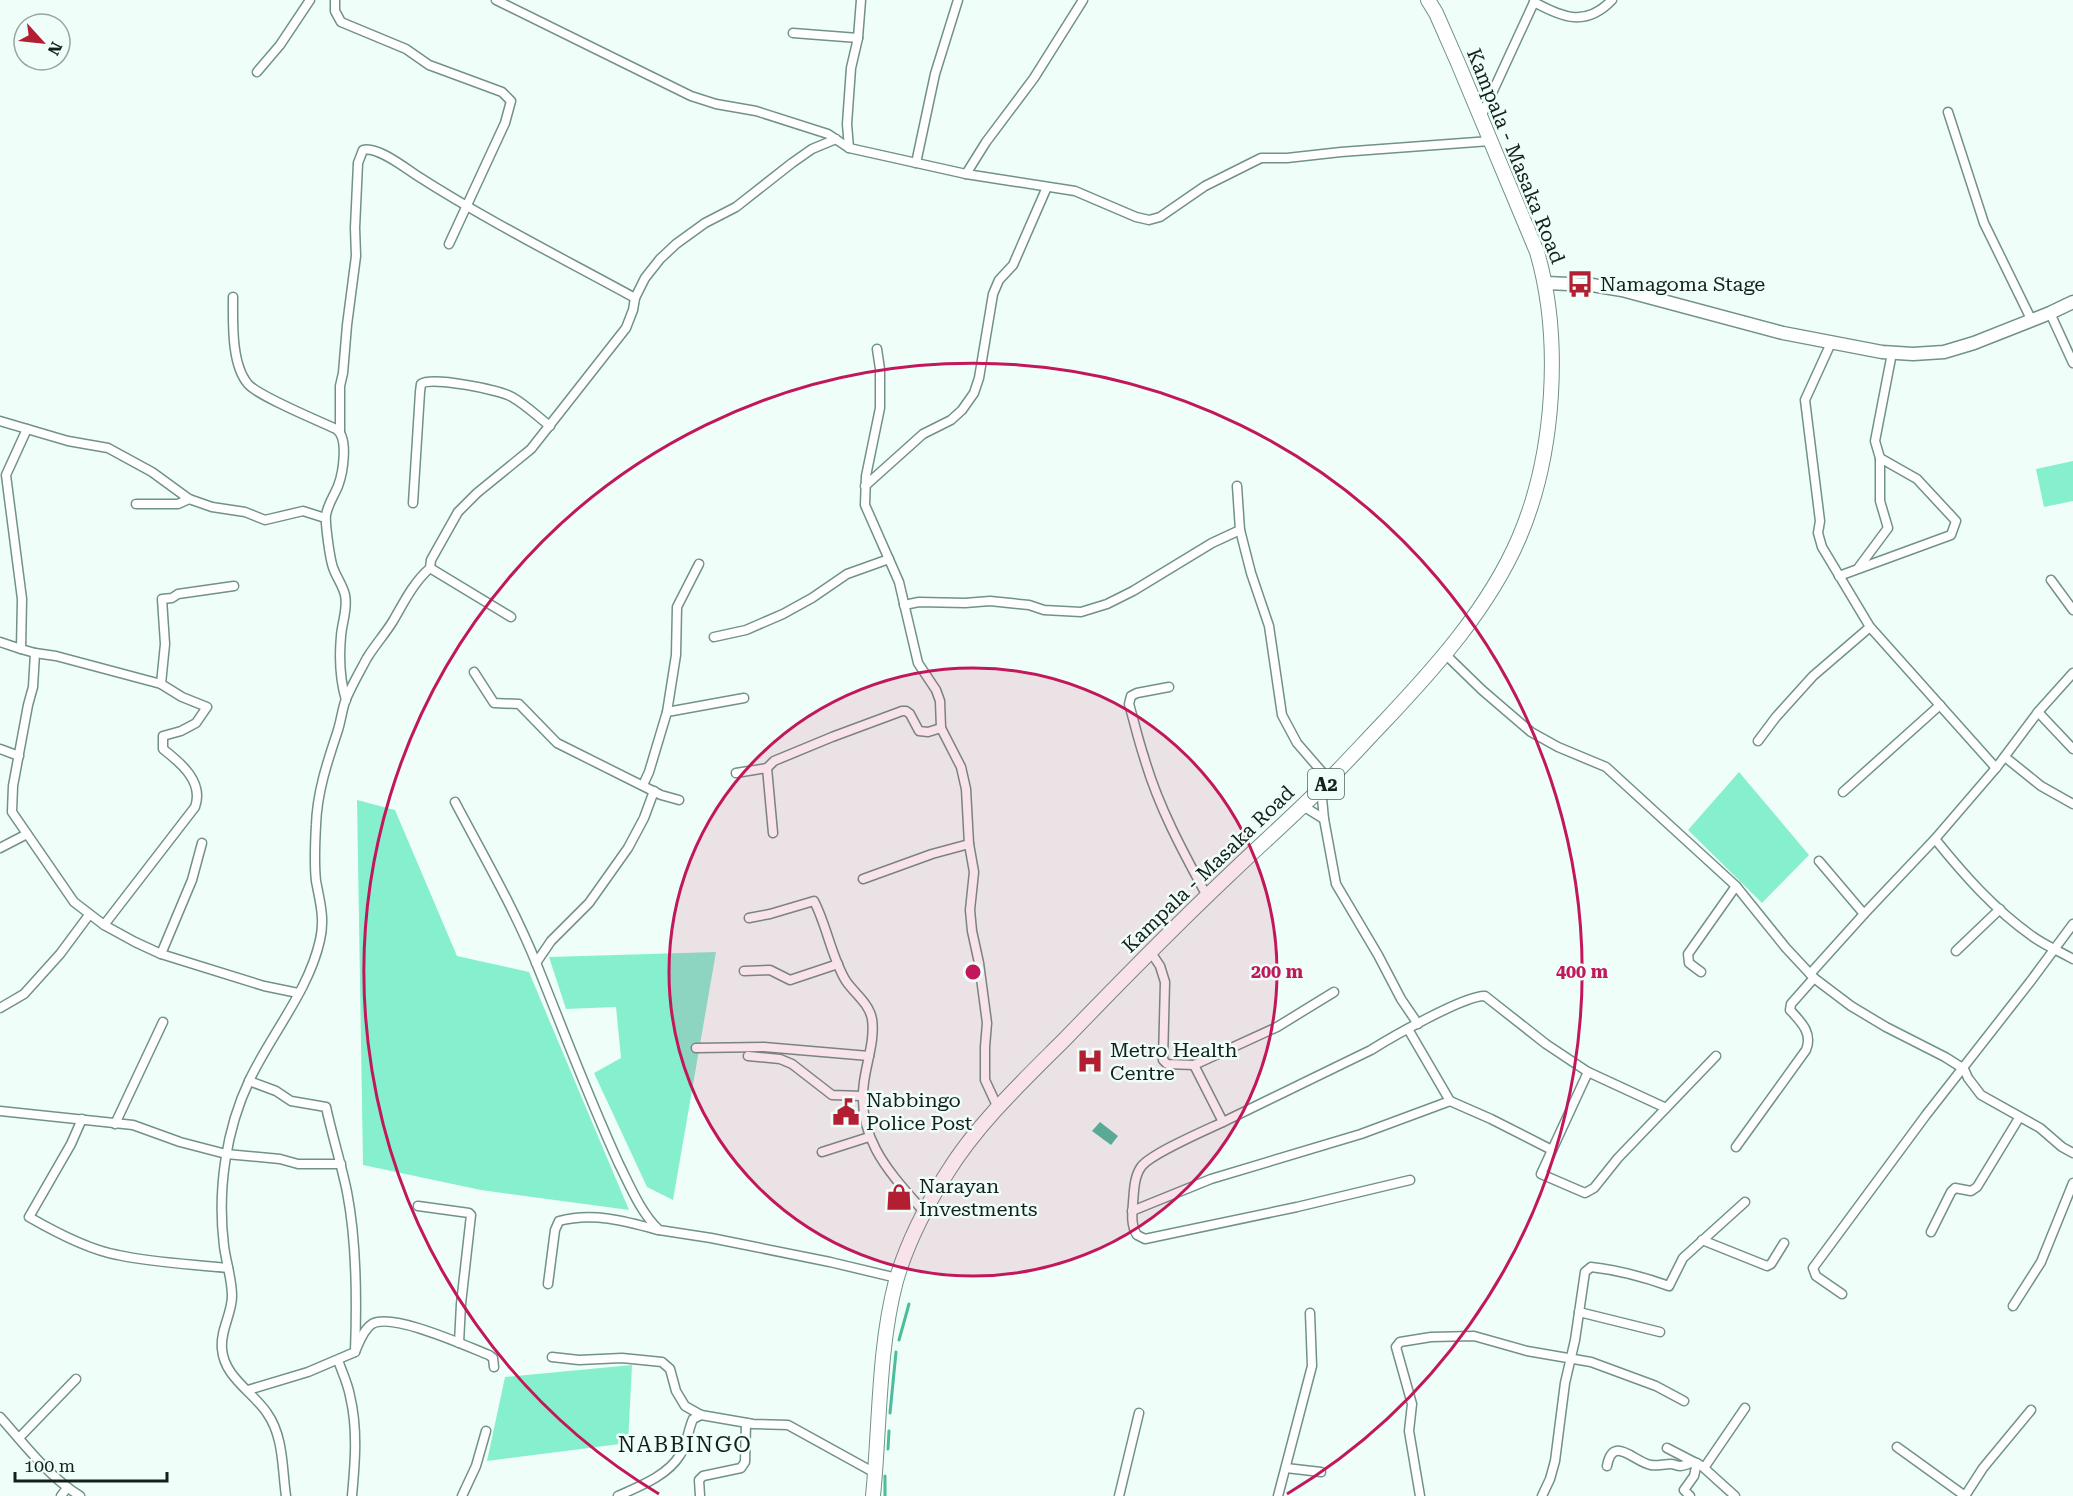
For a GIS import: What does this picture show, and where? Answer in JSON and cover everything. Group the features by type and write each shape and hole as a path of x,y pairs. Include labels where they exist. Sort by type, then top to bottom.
{"main road":[{"name":"Kampala - Masaka Road","path":"873,1496 885,1344 897,1278 925,1213 954,1163 998,1108 1150,951 1303,806 1408,696 1444,654 1497,580 1519,538 1542,459 1552,376 1552,333 1546,283 1537,252 1481,117 1436,13 1428,0"},
{"path":"1546,283 1592,285 1622,290 1783,333 1892,353 1913,354 1944,352 1974,343 2050,314 2073,302"}],"street":[{"path":"257,72 280,45 310,0"},
{"path":"335,0 335,11 341,22 406,49 429,65 502,92 512,101 506,123 449,244"},
{"path":"496,0 691,96 716,104 756,111 828,134 849,148 966,174 1075,191 1136,217 1149,220 1160,217 1205,186 1261,158 1490,141"},
{"path":"849,148 847,124 851,68 858,38 861,0"},
{"path":"916,163 934,74 958,0"},
{"path":"966,174 970,164 1034,78 1083,0"},
{"path":"1481,117 1534,1 1562,15 1579,18 1595,14 1612,0"},
{"path":"793,33 858,38"},
{"path":"1948,112 1984,223 2032,321"},
{"path":"286,1496 280,1441 268,1414 248,1390 231,1375 223,1358 221,1335 232,1296 222,1222 226,1154 237,1113 249,1082 298,993 318,950 322,932 322,909 316,871 316,822 321,784 346,700 368,657 414,585 430,568 431,560 458,512 477,493 523,457 550,426 626,328 635,298 645,278 660,259 705,223 736,207 812,149 836,139"},
{"path":"346,700 342,688 340,658 346,608 345,595 330,557 325,518 328,505 340,479 344,443 340,432 340,386 356,256 354,228 358,163 363,150 373,150 466,206 635,298"},
{"path":"866,486 924,434 951,420 962,410 974,393 979,378 993,294 999,280 1013,265 1047,187"},
{"path":"233,297 237,360 248,385 340,432"},
{"path":"2050,314 2073,363"},
{"path":"1831,343 1806,400 1820,521 1818,533 1822,548 1870,627 1996,768"},
{"path":"877,349 880,369 880,408 866,476 865,505 899,582 918,663 936,690 942,728 961,766 966,789 969,844 974,872 970,910 972,931 987,1023 985,1080 998,1108"},
{"path":"1859,568 1888,528 1880,501 1880,458 1875,441 1892,353"},
{"path":"413,503 420,392 424,381 439,381 489,389 511,396 550,426"},
{"path":"0,421 68,441 98,446 120,453 152,472 189,499 212,507 244,512 265,520 303,511 325,518"},
{"path":"21,649 22,599 6,475 27,429"},
{"path":"1839,576 1951,535 1956,521 1917,479 1880,458"},
{"path":"1237,486 1240,530 1251,573 1269,626 1282,715 1297,743 1325,784 1324,819 1336,884 1401,999 1418,1024"},
{"path":"136,504 178,504 189,499"},
{"path":"904,605 919,602 990,601 1029,605 1044,610 1081,612 1107,604 1133,591 1212,543 1240,530"},
{"path":"714,636 746,630 783,614 812,598 847,574 889,559"},
{"path":"643,786 667,712 676,655 677,607 699,564"},
{"path":"430,568 511,617"},
{"path":"2051,580 2073,610"},
{"path":"161,684 165,644 162,599 172,598 178,594 234,586"},
{"path":"1758,741 1812,676 1870,627"},
{"path":"0,642 161,684 182,698 207,707 196,723 181,731 163,736 163,749 185,766 197,791 195,807 104,925"},
{"path":"35,652 33,687 11,802 12,812 74,902 104,925 161,954 264,986 298,993"},
{"path":"1444,654 1531,732 1558,747 1605,767 1736,886 1812,976 1851,1006 1964,1069 1981,1095 2040,1128 2062,1147 2073,1153"},
{"path":"474,672 494,703 519,704 557,743 661,795 679,800"},
{"path":"1736,1147 1806,1050 1808,1031 1790,1010 1791,1004 1864,914 1935,839 1996,768 2038,712 2073,673"},
{"path":"1169,687 1137,693 1131,696 1129,704 1143,757 1159,797 1207,896"},
{"path":"667,712 744,698"},
{"path":"1843,792 1940,705"},
{"path":"736,773 767,768 783,757 902,711 910,714 920,731 927,732 942,728"},
{"path":"2038,712 2073,749"},
{"path":"0,749 19,756"},
{"path":"2005,757 2041,786 2073,804"},
{"path":"767,768 773,833"},
{"path":"536,963 551,941 589,903 628,848 644,818 654,791"},
{"path":"454,802 494,872 536,963 606,1136 631,1188 659,1230"},
{"path":"1303,806 1324,819"},
{"path":"0,848 27,834"},
{"path":"1935,839 1962,872 2000,909 2033,937 2073,959"},
{"path":"161,954 192,880 202,843"},
{"path":"863,879 932,854 969,844"},
{"path":"1819,861 1864,914"},
{"path":"1701,972 1689,963 1688,954 1736,886"},
{"path":"749,918 814,901 846,981 866,1005 872,1017 872,1042 862,1096 869,1137 885,1166 925,1213"},
{"path":"1956,951 2000,909"},
{"path":"0,1008 24,994 60,954 90,915"},
{"path":"1842,1294 1816,1276 1813,1268 1926,1115 1964,1069 2073,924"},
{"path":"1150,951 1160,966 1165,982 1163,1060 1167,1064 1194,1065 1277,1027 1334,992"},
{"path":"744,971 770,970 790,980 838,964"},
{"path":"1410,1180 1145,1239 1134,1232 1132,1211 1134,1186 1141,1167 1152,1158 1472,998 1485,996 1546,1044 1588,1072 1666,1108"},
{"path":"115,1124 163,1022"},
{"path":"1408,1029 1450,1101 1552,1150"},
{"path":"696,1048 764,1047 869,1056"},
{"path":"748,1056 780,1059 792,1064 832,1095 862,1096"},
{"path":"1588,1072 1542,1175 1581,1192 1589,1192 1605,1177 1618,1158 1716,1056"},
{"path":"1194,1065 1223,1122"},
{"path":"249,1082 276,1091 291,1101 326,1107 341,1164 351,1221 355,1275 355,1352"},
{"path":"1132,1211 1210,1179 1361,1134 1450,1101"},
{"path":"0,1111 133,1125 180,1142 226,1154 280,1159 298,1164 341,1164"},
{"path":"1931,1232 1951,1192 1955,1188 1971,1191 1977,1186 2019,1118"},
{"path":"82,1119 71,1144 29,1217 80,1243 115,1255 228,1268"},
{"path":"822,1152 869,1137"},
{"path":"2013,1306 2041,1262 2073,1183"},
{"path":"1542,1496 1555,1461 1569,1359 1575,1340 1584,1277 1588,1268 1630,1274 1669,1287 1674,1281 1680,1262 1745,1202"},
{"path":"418,1206 471,1215 459,1343"},
{"path":"548,1284 555,1230 559,1221 586,1216 621,1220 659,1230 711,1238 897,1278"},
{"path":"1702,1240 1767,1266 1771,1264 1784,1243"},
{"path":"1579,1312 1660,1332"},
{"path":"1278,1496 1312,1366 1310,1313"},
{"path":"248,1390 308,1372 355,1352 365,1330 373,1323 390,1321 489,1355 493,1359 494,1367"},
{"path":"1420,1496 1408,1431 1412,1404 1397,1352 1397,1344 1406,1340 1474,1336 1527,1351 1592,1362 1656,1386 1684,1401"},
{"path":"552,1357 579,1360 622,1358 662,1362 670,1368 676,1391 685,1406 701,1415 746,1423 788,1425 875,1473"},
{"path":"338,1360 350,1394 355,1421 352,1496"},
{"path":"19,1438 76,1379"},
{"path":"1690,1496 1684,1490 1694,1476 1698,1464 1745,1408"},
{"path":"1897,1447 1965,1496 1983,1468 2031,1410"},
{"path":"1119,1496 1139,1413"},
{"path":"618,1496 648,1482 671,1466 682,1453 693,1419 701,1415"},
{"path":"0,1417 44,1467 67,1488 81,1496"},
{"path":"700,1496 699,1480 703,1476 741,1468 745,1462 746,1423"},
{"path":"462,1496 476,1466 486,1431"},
{"path":"1667,1448 1698,1464 1735,1496"},
{"path":"1607,1466 1611,1452 1616,1450 1650,1465 1673,1464 1681,1467 1698,1464"},
{"path":"1286,1468 1321,1472"},
{"path":"61,1496 67,1488"}],"shaded area":[{"path":"2073,461 2073,501 2044,507 2036,469"},
{"path":"1739,772 1809,855 1762,903 1688,830"},
{"path":"357,800 395,810 457,956 529,972 629,1210 481,1190 363,1165"},
{"path":"716,952 673,1200 647,1187 594,1073 621,1058 616,1007 566,1009 549,957"},
{"path":"1100,1122 1118,1136 1111,1145 1092,1131"},
{"path":"632,1365 628,1443 487,1461 505,1377"}],"waterway":[{"path":"899,1340 909,1304"},
{"path":"890,1413 896,1352"},
{"path":"888,1449 889,1431"},
{"path":"885,1476 885,1496"}],"place":[{"name":"Namagoma Stage","path":"1580,284"},
{"name":"Metro Health Centre","path":"1090,1061"},
{"name":"Nabbingo Police Post","path":"846,1112"},
{"name":"Narayan Investments","path":"899,1197"}],"district":[{"name":"NABBINGO","path":"685,1444"}]}
